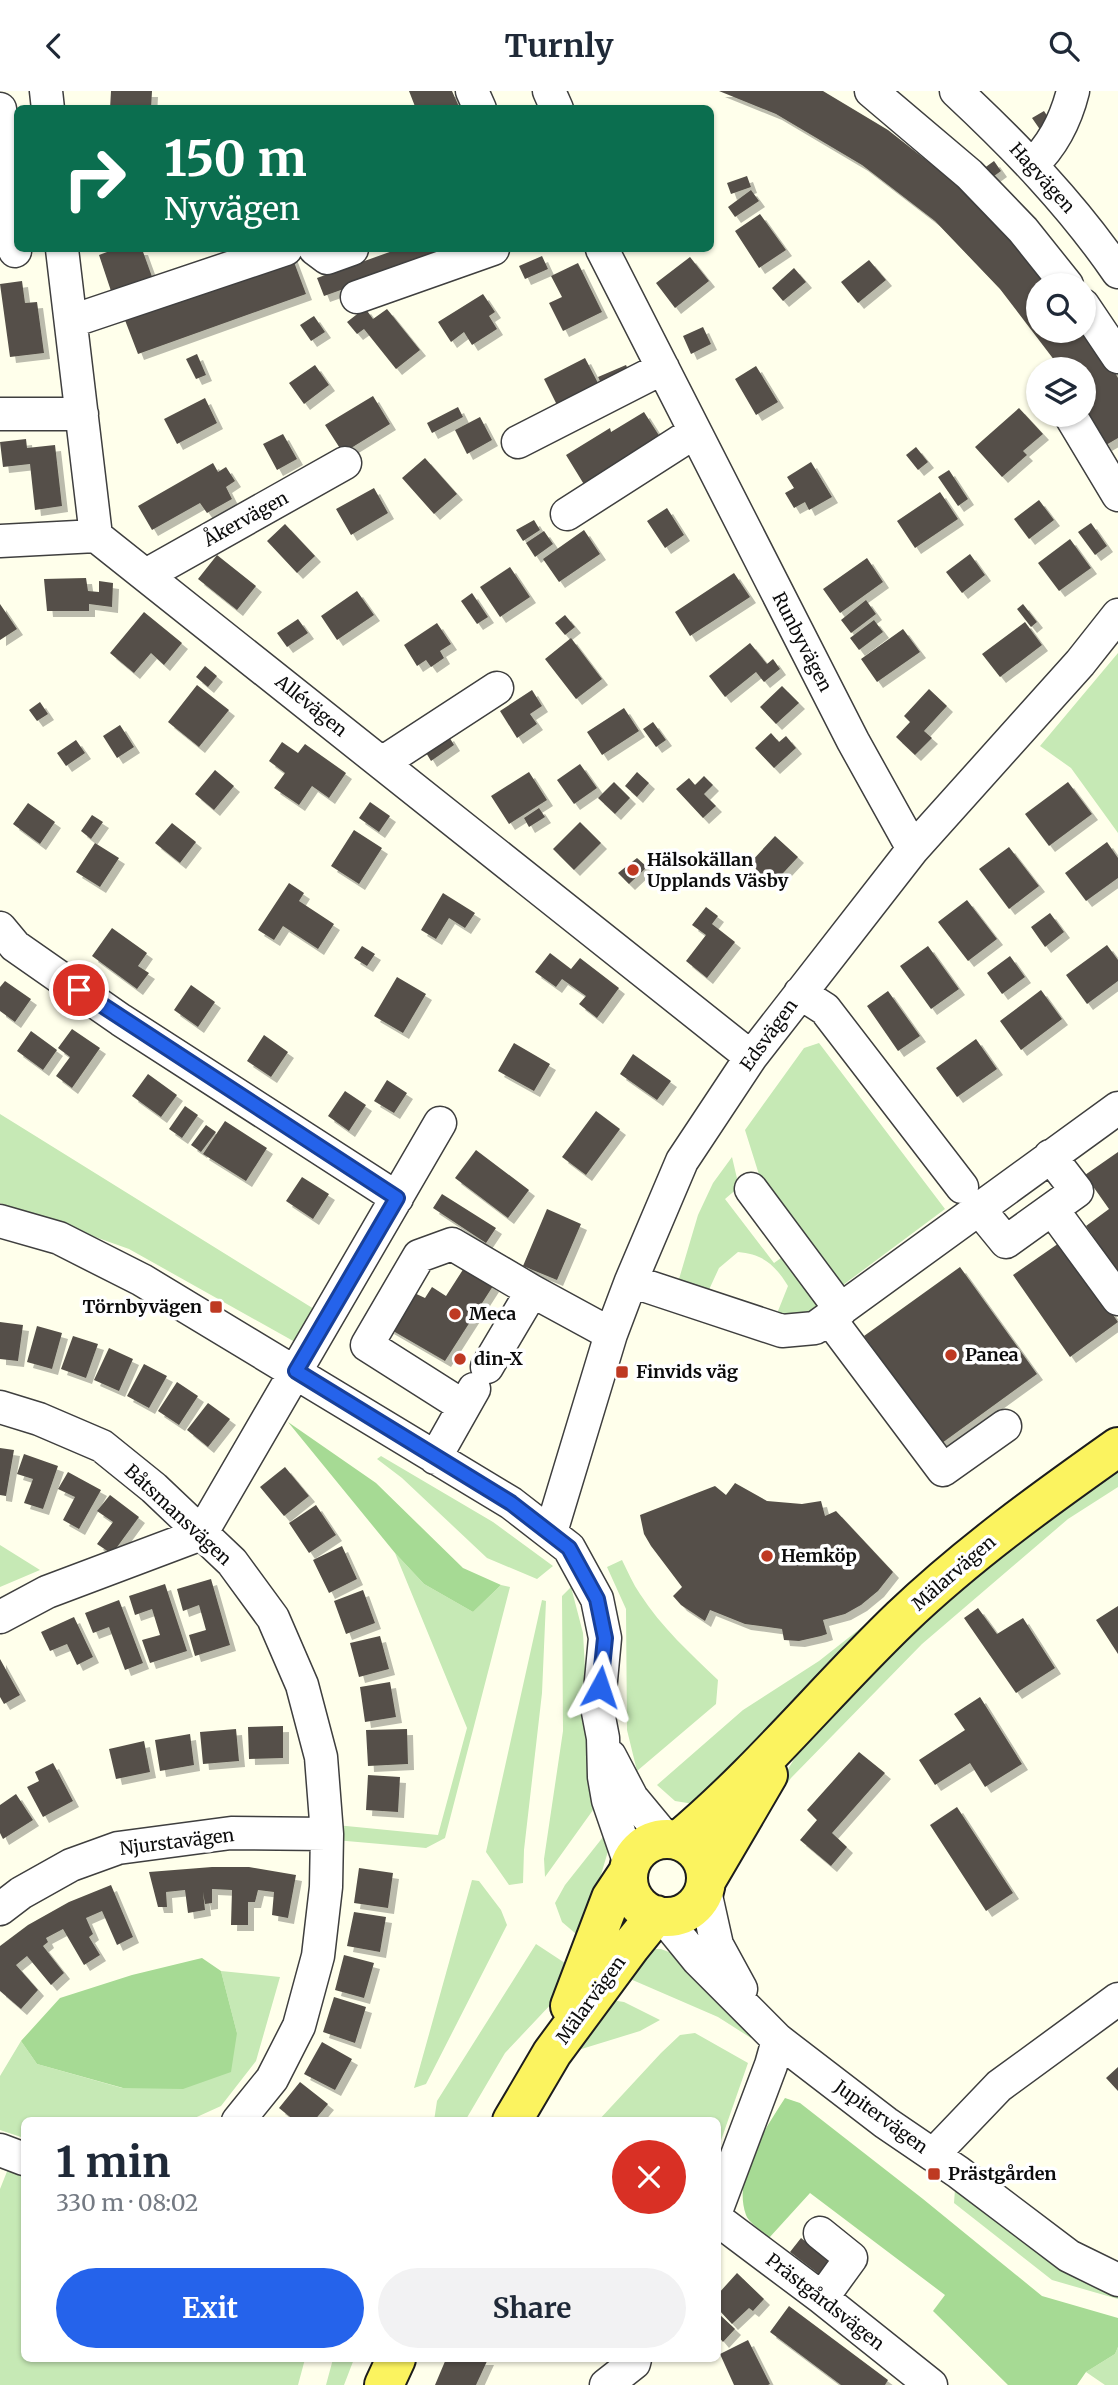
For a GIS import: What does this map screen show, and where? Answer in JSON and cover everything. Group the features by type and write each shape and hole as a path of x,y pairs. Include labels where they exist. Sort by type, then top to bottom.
{"main road":[{"name":"Mälarvägen","path":"673,1839 806,1717 912,1609 1010,1524 1118,1447"},
{"name":"Mälarvägen","path":"705,1886 751,1802 806,1717"},
{"path":"673,1839 694,1850 705,1870 705,1886 694,1905 685,1911 676,1916 660,1916 635,1898 628,1882 629,1869 643,1847 651,1842 673,1839"},
{"name":"Mälarvägen","path":"552,2053 611,1898 629,1869"},
{"name":"Mälarvägen","path":"514,2117 552,2053 631,1946 660,1916"},
{"path":"384,2385 395,2362"}],"street":[{"path":"871,91 969,174 1023,230 1058,273"},
{"name":"Hagvägen","path":"956,91 1032,165 1114,259"},
{"path":"1032,165 1044,154 1068,113 1073,91"},
{"path":"0,109 8,251"},
{"path":"969,174 1004,136"},
{"path":"0,541 96,536 62,252"},
{"path":"72,321 277,252"},
{"path":"319,252 327,258 344,252"},
{"path":"356,297 484,252"},
{"name":"Runbyvägen","path":"604,252 853,741 913,849"},
{"path":"1096,324 1118,357"},
{"path":"518,442 663,368"},
{"path":"0,414 82,414"},
{"path":"1077,427 1118,495"},
{"path":"567,515 695,432"},
{"name":"Åkervägen","path":"146,575 345,463"},
{"name":"Allévägen","path":"96,536 751,1057"},
{"name":"Edsvägen","path":"551,1532 611,1335 631,1280 682,1161 751,1057 913,849 1071,672 1118,615"},
{"path":"382,763 497,688"},
{"path":"0,928 15,946 121,1020 397,1198"},
{"path":"800,993 825,1009 1006,1241 1077,1191 1050,1156"},
{"path":"631,1280 782,1331 815,1328 835,1314 970,1198 1050,1156 1100,1111"},
{"path":"0,1617 47,1592 201,1534 440,1123"},
{"path":"751,1189 943,1470 1005,1426"},
{"path":"1052,1209 1118,1299"},
{"path":"0,1221 59,1238 130,1274 296,1371 511,1503 569,1548 597,1599 605,1638 598,1711 603,1738 604,1777 608,1800 629,1869"},
{"path":"475,1386 367,1345 419,1256 452,1244 611,1335"},
{"path":"436,1458 532,1291"},
{"name":"Båtsmansvägen","path":"0,1407 39,1419 102,1446 154,1488 232,1562 273,1618 302,1685 321,1757 327,1834 326,1887 318,1956 299,2026 272,2079 241,2117"},
{"path":"603,1738 632,1798 673,1839"},
{"name":"Njurstavägen","path":"0,1909 21,1893 71,1865 118,1848 231,1833 327,1834"},
{"name":"Jupitervägen","path":"705,1886 717,1945 755,2015"},
{"name":"Jupitervägen","path":"660,1916 698,1960 778,2040 886,2123 1069,2256 1118,2280"},
{"path":"933,2155 999,2086 1118,1999"},
{"path":"721,2198 778,2040"},
{"path":"0,2150 21,2158"},
{"name":"Prästgårdsvägen","path":"721,2222 931,2385"},
{"path":"820,2233 851,2258 822,2298"},
{"path":"606,2385 634,2362"}],"green space":[{"path":"1118,653 1118,833 1071,768 1040,746"},
{"path":"819,1043 945,1209 843,1285 761,1181 745,1130 804,1048"},
{"path":"0,1114 314,1309 295,1342 129,1249 0,1203"},
{"path":"732,1157 739,1187 725,1199 774,1263 788,1253 823,1301 815,1315 783,1319 778,1311 788,1286 768,1262 755,1255 738,1252 719,1268 707,1294 679,1279 698,1215 713,1183"},
{"path":"288,1422 376,1483 463,1568 501,1585 473,1612 424,1584 395,1553"},
{"path":"381,1456 493,1522 553,1566 537,1579 487,1558 402,1478 377,1459"},
{"path":"1118,1467 1118,1487 1068,1519 922,1644 791,1778 735,1858 812,1729 910,1634 1057,1510"},
{"path":"0,1545 40,1570 0,1587"},
{"path":"395,1553 424,1584 473,1612 501,1585 510,1587 445,1838 426,1848 335,1840 336,1825 438,1835 467,1728"},
{"path":"622,1560 637,1590 657,1618 718,1680 716,1704 637,1771 627,1730 626,1609 607,1567"},
{"path":"571,1587 583,1633 593,1810 545,1877 544,1859 563,1731 562,1596"},
{"path":"899,1598 694,1804 675,1801 657,1785 743,1710 819,1661"},
{"path":"542,1600 546,1601 542,1693 524,1850 523,1883 509,1885 486,1852"},
{"path":"607,1832 611,1841 582,1939 562,1922 555,1903 565,1885"},
{"path":"472,1880 479,1881 501,1910 507,1925 426,2084 414,2088"},
{"path":"536,1944 571,1967 553,2002 505,2053 467,2117 435,2117 437,2101"},
{"path":"646,1949 661,1949 679,1956 754,2029 751,2038 718,2017 621,1975"},
{"path":"202,1958 221,1971 237,2033 231,2072 183,2089 123,2088 37,2064 21,2041 60,1998 132,1975"},
{"path":"221,1971 280,1977 256,2061 221,2106 197,2117 21,2117 21,2137 0,2130 0,2076 21,2041 37,2064 122,2088 237,2033"},
{"path":"611,2000 624,2002 660,2020 640,2031 575,2051"},
{"path":"695,2033 748,2063 721,2140 721,2117 602,2117 661,2053 680,2035"},
{"path":"785,2098 800,2103 1042,2296 1118,2318 1118,2347 1115,2354 1086,2372 1077,2385 1008,2385 933,2311 945,2295 810,2193 769,2238 746,2215 743,2184 753,2153"},
{"path":"8,2169 21,2171 21,2362 304,2362 298,2385 0,2385 0,2189"},
{"path":"955,2189 1045,2254 1118,2292 1118,2299 1052,2280 954,2203"},
{"path":"1118,2347 1118,2385 1105,2385 1086,2372 1115,2354"},
{"path":"332,2362 353,2362 344,2385 326,2385"}],"building":[{"path":"111,91 152,91 151,105 110,105"},
{"path":"409,91 452,91 458,105 414,105"},
{"path":"719,91 823,91 888,130 963,189 1043,273 1026,273 1026,323 1000,289 935,221 862,165 776,114"},
{"path":"1044,111 1052,123 1041,131 1032,118"},
{"path":"994,161 1001,171 990,179 983,169"},
{"path":"747,176 751,187 731,194 727,183"},
{"path":"751,190 759,201 735,217 728,207"},
{"path":"760,214 786,250 759,268 735,231"},
{"path":"107,252 143,252 155,285 114,300 99,255"},
{"path":"390,252 448,252 324,296 317,278"},
{"path":"291,254 306,294 138,354 123,315"},
{"path":"542,256 548,269 525,279 519,266"},
{"path":"690,257 709,281 675,308 656,283"},
{"path":"869,260 886,280 858,303 841,282"},
{"path":"578,263 602,312 563,331 549,303 562,297 551,276"},
{"path":"794,268 806,282 783,301 772,288"},
{"path":"22,281 25,303 37,302 44,353 10,357 0,284"},
{"path":"483,294 495,312 489,316 497,329 472,345 464,332 451,342 438,322"},
{"path":"365,308 373,319 387,309 420,350 396,369 364,329 357,334 347,322"},
{"path":"314,316 325,332 311,341 300,325"},
{"path":"703,327 711,344 691,354 683,336"},
{"path":"1097,341 1118,378 1118,438 1106,445 1095,427 1096,357 1052,357 1041,343"},
{"path":"197,354 206,375 196,379 186,359"},
{"path":"585,358 598,383 557,405 544,379"},
{"path":"315,365 329,385 304,404 289,383"},
{"path":"626,365 632,378 604,390 598,377"},
{"path":"756,366 778,402 756,415 735,379"},
{"path":"373,396 390,424 343,453 325,425"},
{"path":"205,398 217,423 177,444 164,419"},
{"path":"458,407 463,417 432,433 427,423"},
{"path":"1019,408 1026,416 1026,427 1037,427 1043,434 1023,451 1027,455 1002,477 975,447"},
{"path":"644,412 660,437 585,486 566,455 610,428 611,432"},
{"path":"480,417 492,440 467,454 455,430"},
{"path":"283,434 297,459 277,470 263,444"},
{"path":"26,439 27,448 55,445 62,506 35,510 30,464 3,467 0,442"},
{"path":"916,447 928,462 918,470 906,455"},
{"path":"425,458 457,494 434,514 402,478"},
{"path":"811,462 832,497 809,510 805,502 794,508 785,493 794,488 787,477"},
{"path":"213,463 218,472 226,467 235,481 226,487 232,499 207,513 200,503 152,530 138,506"},
{"path":"949,470 968,499 958,506 938,477"},
{"path":"374,488 388,513 351,535 336,509"},
{"path":"940,492 958,519 915,548 897,521"},
{"path":"1039,500 1054,520 1029,539 1014,519"},
{"path":"667,508 684,535 665,548 647,521"},
{"path":"534,520 540,530 523,541 516,530"},
{"path":"1091,523 1107,546 1095,555 1078,532"},
{"path":"285,524 315,556 297,573 267,541"},
{"path":"584,530 600,554 559,582 543,559"},
{"path":"544,531 553,544 535,557 526,543"},
{"path":"1070,539 1091,568 1059,591 1038,563"},
{"path":"970,554 985,575 962,593 946,572"},
{"path":"217,555 256,586 237,610 198,579"},
{"path":"867,558 883,582 840,613 823,589"},
{"path":"510,567 530,597 500,617 480,587"},
{"path":"734,573 750,597 690,636 675,612"},
{"path":"86,578 88,591 99,592 99,581 113,583 112,607 89,604 89,611 47,611 44,579"},
{"path":"357,591 374,615 337,640 321,616"},
{"path":"472,593 488,617 477,624 461,601"},
{"path":"866,600 876,614 851,633 841,620"},
{"path":"0,604 17,629 0,640"},
{"path":"1023,604 1037,622 1031,627 1017,609"},
{"path":"144,612 182,643 164,665 151,653 134,673 110,653"},
{"path":"565,615 575,627 565,635 555,623"},
{"path":"298,619 308,633 287,647 277,633"},
{"path":"874,620 883,632 859,650 850,638"},
{"path":"1025,622 1042,645 1000,677 982,654"},
{"path":"437,623 451,644 440,651 444,658 431,667 426,660 417,666 404,645"},
{"path":"903,629 920,652 877,682 861,659"},
{"path":"571,638 602,679 576,699 545,659"},
{"path":"750,643 767,664 773,659 780,669 764,682 756,672 725,697 709,676"},
{"path":"205,666 217,676 208,687 196,677"},
{"path":"197,685 229,710 199,747 168,722"},
{"path":"782,686 799,703 776,724 760,707"},
{"path":"929,689 947,706 924,731 932,738 915,755 896,737 910,722 904,716"},
{"path":"532,690 542,706 530,714 537,724 517,738 500,711"},
{"path":"40,702 48,714 37,721 29,710"},
{"path":"624,708 639,731 602,755 587,732"},
{"path":"653,722 666,740 656,747 643,729"},
{"path":"120,725 134,747 117,758 103,736"},
{"path":"771,733 779,742 786,736 796,748 774,768 755,748"},
{"path":"448,735 454,745 431,761 425,751"},
{"path":"76,740 85,753 66,766 57,753"},
{"path":"282,742 298,753 305,744 346,773 329,798 312,786 299,805 274,788 285,773 269,761"},
{"path":"580,764 597,788 574,804 557,780"},
{"path":"215,770 234,786 214,810 195,794"},
{"path":"529,772 547,800 509,824 491,796"},
{"path":"637,772 649,783 637,797 625,786"},
{"path":"704,776 713,785 704,794 716,806 703,818 676,789 689,778 695,785"},
{"path":"614,782 630,798 615,814 598,798"},
{"path":"1068,782 1092,814 1049,846 1025,814"},
{"path":"370,802 390,816 379,832 359,818"},
{"path":"28,803 55,822 40,844 13,824"},
{"path":"539,808 545,817 529,827 524,818"},
{"path":"92,815 103,822 91,839 81,831"},
{"path":"580,822 601,843 574,870 553,849"},
{"path":"172,823 196,842 180,863 155,843"},
{"path":"354,830 382,848 359,884 331,866"},
{"path":"775,836 798,857 772,885 750,863"},
{"path":"1107,842 1118,858 1118,878 1086,901 1065,873"},
{"path":"95,843 119,858 100,887 76,872"},
{"path":"1009,847 1039,886 1009,909 979,869"},
{"name":"Hälsokällan Upplands Väsby","path":"637,858 647,867 629,884 618,873"},
{"path":"289,883 304,893 299,901 334,924 318,949 283,926 274,940 258,930"},
{"path":"443,893 475,913 465,928 449,918 436,939 421,930"},
{"path":"967,900 997,939 968,961 938,922"},
{"path":"706,907 718,916 712,924 735,942 707,978 686,961 706,935 692,925"},
{"path":"1050,913 1064,932 1045,947 1031,927"},
{"path":"112,928 147,953 138,966 149,973 137,989 92,956"},
{"path":"1107,945 1118,960 1118,981 1087,1004 1066,975"},
{"path":"362,946 375,954 367,966 354,958"},
{"path":"928,946 959,989 931,1009 900,966"},
{"path":"550,953 571,969 580,958 619,988 597,1018 579,1004 586,996 562,979 556,987 535,972"},
{"path":"1010,956 1025,977 1002,994 987,973"},
{"path":"397,977 426,994 403,1033 374,1016"},
{"path":"5,981 31,999 15,1022 0,1011 0,987"},
{"path":"191,985 215,1002 198,1027 174,1010"},
{"path":"1041,990 1062,1019 1021,1050 1000,1021"},
{"path":"888,991 920,1036 898,1051 867,1006"},
{"path":"72,1029 100,1048 72,1088 56,1076 70,1057 58,1048"},
{"path":"31,1031 57,1050 43,1070 17,1051"},
{"path":"264,1035 288,1052 271,1077 247,1061"},
{"path":"976,1039 997,1069 957,1097 936,1068"},
{"path":"514,1043 550,1064 534,1091 498,1071"},
{"path":"633,1054 671,1081 657,1100 620,1074"},
{"path":"148,1074 177,1095 161,1117 132,1096"},
{"path":"387,1080 407,1093 394,1113 374,1101"},
{"path":"345,1091 366,1105 349,1131 328,1116"},
{"path":"185,1106 198,1115 182,1138 169,1129"},
{"path":"596,1111 620,1129 586,1175 562,1157"},
{"path":"225,1121 267,1148 246,1181 203,1154"},
{"path":"206,1125 216,1132 201,1152 191,1145"},
{"path":"476,1150 529,1190 508,1218 455,1178"},
{"path":"1118,1152 1118,1272 1086,1226 1109,1209 1085,1175"},
{"path":"302,1177 329,1194 313,1219 286,1201"},
{"path":"442,1194 496,1228 486,1243 433,1208"},
{"path":"547,1209 581,1224 557,1280 523,1266"},
{"path":"1062,1241 1118,1322 1070,1357 1013,1275"},
{"name":"Panea","path":"960,1267 1037,1374 942,1443 864,1336"},
{"path":"464,1268 493,1286 445,1361 388,1328 410,1291 425,1298 432,1287 446,1296"},
{"path":"0,1322 23,1325 18,1361 0,1359"},
{"path":"37,1326 62,1333 52,1369 27,1362"},
{"path":"73,1336 98,1344 86,1378 61,1369"},
{"path":"109,1348 133,1359 119,1391 94,1380"},
{"path":"144,1364 167,1376 149,1408 127,1396"},
{"path":"177,1382 198,1396 179,1425 158,1411"},
{"path":"208,1403 230,1419 208,1447 187,1430"},
{"path":"0,1448 14,1450 6,1496 0,1495"},
{"path":"24,1454 58,1466 43,1509 24,1503 33,1479 17,1474"},
{"path":"285,1467 309,1496 284,1516 260,1487"},
{"path":"68,1472 101,1490 79,1529 63,1520 75,1497 58,1489"},
{"name":"Hemköp","path":"735,1483 767,1501 802,1504 821,1501 825,1516 836,1511 893,1572 878,1591 861,1605 845,1614 823,1620 827,1634 821,1636 799,1641 784,1640 782,1629 745,1624 710,1610 705,1621 681,1605 673,1596 682,1587 644,1534 640,1515 715,1486 726,1495"},
{"path":"110,1495 139,1517 112,1554 97,1544 113,1522 97,1511"},
{"path":"316,1505 336,1535 309,1553 289,1523"},
{"path":"342,1546 357,1579 329,1593 313,1560"},
{"path":"211,1579 230,1645 195,1656 189,1635 206,1630 199,1605 183,1611 177,1589"},
{"path":"165,1584 187,1651 150,1663 142,1640 160,1635 152,1609 135,1615 129,1596"},
{"path":"363,1590 375,1623 346,1634 334,1601"},
{"path":"119,1600 143,1663 125,1670 109,1627 93,1633 85,1613"},
{"path":"1118,1606 1118,1654 1096,1620"},
{"path":"978,1608 997,1634 1023,1618 1055,1668 1016,1693 964,1618"},
{"path":"74,1617 93,1657 77,1665 67,1644 50,1651 41,1632"},
{"path":"380,1636 389,1669 359,1677 350,1643"},
{"path":"0,1659 20,1695 4,1704 0,1697"},
{"path":"390,1682 396,1717 365,1722 360,1687"},
{"path":"980,1697 1022,1764 985,1787 970,1763 935,1785 919,1760 965,1730 954,1714"},
{"path":"283,1726 283,1758 249,1759 248,1727"},
{"path":"236,1729 239,1761 203,1764 200,1732"},
{"path":"407,1729 408,1764 368,1766 366,1730"},
{"path":"190,1734 194,1765 160,1771 155,1740"},
{"path":"144,1741 150,1772 116,1779 109,1749"},
{"path":"859,1752 885,1773 832,1833 847,1847 831,1866 800,1840 817,1820 807,1810"},
{"path":"53,1763 73,1801 43,1817 27,1787 39,1781 35,1772"},
{"path":"368,1775 400,1777 398,1812 366,1810"},
{"path":"16,1794 33,1820 3,1839 0,1833 0,1805"},
{"path":"957,1807 1013,1893 986,1911 930,1825"},
{"path":"249,1867 296,1875 288,1918 272,1915 274,1892 258,1890 255,1902 248,1902 248,1925 231,1925 232,1890 212,1889 212,1903 205,1904 203,1892 205,1910 188,1913 185,1890 166,1892 167,1907 158,1907 149,1872"},
{"path":"359,1868 393,1873 388,1908 354,1903"},
{"path":"111,1885 133,1937 117,1945 102,1911 86,1918 93,1934 89,1937 100,1955 84,1965 63,1929 46,1938 48,1942 43,1946 64,1973 51,1985 27,1956 16,1965 38,1990 21,2009 0,1991 0,1946 28,1925 69,1902"},
{"path":"354,1912 386,1917 380,1952 347,1946"},
{"path":"344,1955 374,1963 364,1998 335,1990"},
{"path":"334,1997 366,2007 355,2043 323,2032"},
{"path":"322,2042 352,2059 335,2090 304,2074"},
{"path":"1118,2067 1118,2091 1106,2078"},
{"path":"300,2082 328,2104 317,2117 290,2117 279,2108"},
{"path":"801,2238 833,2263 823,2277 790,2252"},
{"path":"737,2273 764,2299 753,2311 749,2308 732,2324 721,2312 721,2291"},
{"path":"789,2306 888,2380 885,2385 841,2385 770,2332"},
{"path":"721,2316 735,2329 723,2342 721,2340"},
{"path":"748,2340 770,2384 734,2385 721,2354"},
{"path":"445,2362 487,2362 476,2385 435,2385"}],"place":[{"name":"Hälsokällan Upplands Väsby","path":"633,870"},
{"name":"Törnbyvägen","path":"216,1307"},
{"name":"Meca","path":"455,1314"},
{"name":"Panea","path":"951,1355"},
{"name":"din-X","path":"460,1359"},
{"name":"Finvids väg","path":"622,1372"},
{"name":"Hemköp","path":"767,1556"},
{"name":"Prästgården","path":"934,2174"}],"route":[{"path":"79,990 121,1020 397,1198 296,1371 511,1503 569,1548 597,1599 605,1638 600,1687"}]}
